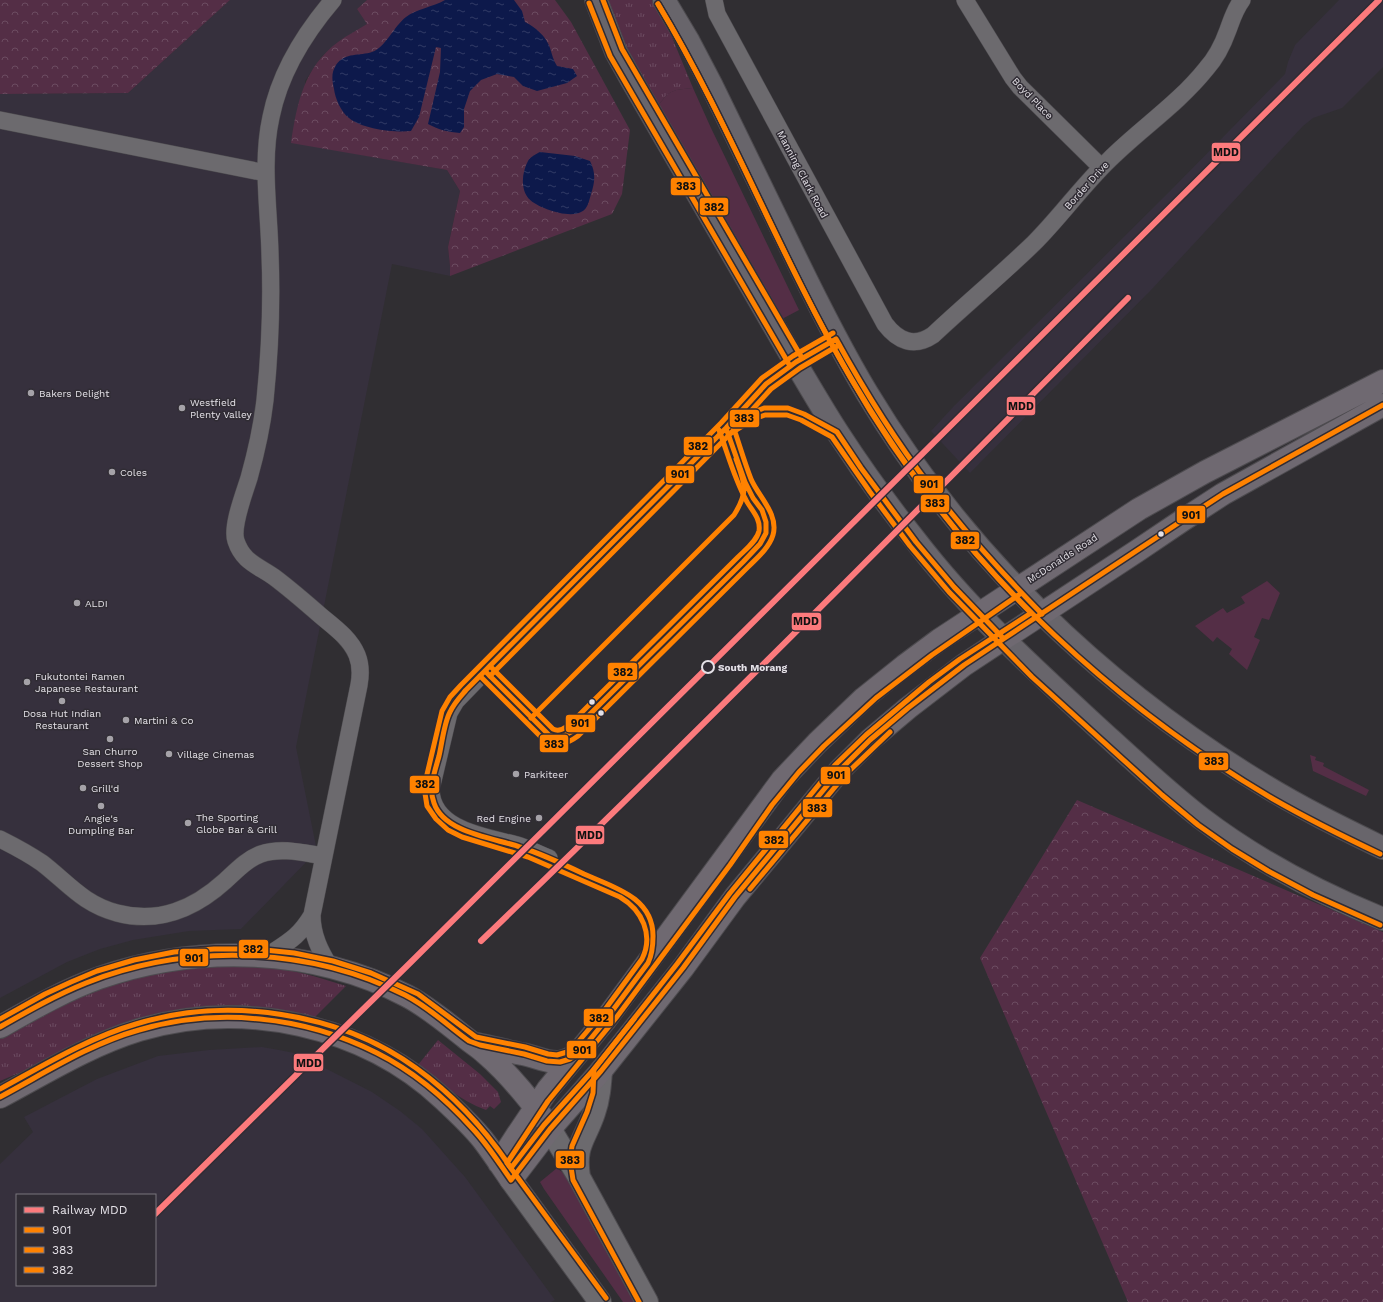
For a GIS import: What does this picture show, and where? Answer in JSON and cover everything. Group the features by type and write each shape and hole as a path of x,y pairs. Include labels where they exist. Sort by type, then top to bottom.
{"main road":[{"path":"596,0 616,52 651,115 810,387 861,468 916,542 954,587 1037,672 1167,790 1202,819 1236,843 1272,865 1316,889 1383,919"},
{"path":"664,0 689,42 711,84 836,339 896,438 926,480 983,552 1016,588 1069,640 1165,720 1203,747 1264,785 1341,828 1383,848"},
{"name":"McDonalds Road","path":"505,1171 535,1108 548,1089 606,1019 774,791 817,743 869,694 929,647 1016,588 1115,524 1205,472 1383,381"},
{"path":"0,1097 79,1054 138,1030 201,1018 266,1019 299,1025 315,1030 362,1046 386,1057 417,1078 442,1098 480,1136 505,1171 550,1129 601,1070 684,968 736,897 840,770 870,740 908,708 964,665 1003,638 1224,494 1383,405"},
{"name":"McDonalds Road","path":"0,1027 68,991 98,978 162,962 193,957 228,955 267,956 304,961 330,967 375,981 408,996 439,1017 501,1067 535,1108 550,1129"},
{"name":"McDonalds Road","path":"472,1043 523,1054 547,1061 559,1062 576,1055"}],"street":[{"path":"330,967 316,940 312,928 312,915 359,685 361,671 360,663 354,649 344,636 280,582 248,561 243,556 234,537 236,523 249,477 263,417 265,398 272,309 266,173 266,153 270,117 283,76 295,52 310,28 333,0"},
{"name":"Manning Clark Road","path":"714,0 717,14 885,324 894,334 903,340"},
{"name":"Boyd Place","path":"965,0 1013,78 1101,167"},
{"name":"Border Drive","path":"903,340 920,342 933,335 1034,242 1101,167 1172,104 1202,75 1220,49 1235,10 1242,0"},
{"path":"0,120 266,173"},
{"path":"485,671 456,702 449,712 431,789 431,796 434,805 453,825 485,838 518,846 549,858"},
{"path":"0,839 29,854 83,898 106,910 138,917 176,912 195,904 248,862 261,854 285,851 324,856"},
{"path":"267,956 296,936 306,925 312,915"},
{"path":"579,1177 577,1160 579,1147 594,1114 600,1094 601,1070"},
{"path":"550,1129 579,1177 647,1302"},
{"path":"505,1171 600,1302"}],"shaded area":[{"name":"Westfield Plenty Valley","path":"230,0 367,0 357,9 368,24 338,42 322,56 305,81 307,145 447,170 460,191 448,247 450,276 392,264 296,747 317,851 241,929 189,931 133,940 100,949 67,962 0,998 0,94 128,93"},
{"path":"1339,0 1383,0 1383,67 1342,108 1313,118 1303,126 1152,289 970,473 931,431 954,406 1285,74 1295,45"},
{"path":"262,1047 294,1053 372,1092 400,1111 422,1129 465,1177 555,1300 551,1302 0,1302 0,1164 33,1132 24,1117 97,1079 158,1056 209,1050"}],"green space":[{"path":"0,0 230,0 128,93 0,94"},
{"path":"367,0 555,0 571,22 630,130 622,194 612,214 450,276 448,247 460,191 447,170 291,143 296,114 304,87 310,74 326,52 341,39 367,24 357,9"},
{"path":"605,0 653,0 664,18 693,88 681,89 669,93 658,106 628,54"},
{"path":"693,88 799,310 782,319 658,106 672,91"},
{"path":"1267,581 1280,593 1269,620 1262,618 1254,637 1260,640 1247,670 1229,654 1232,649 1217,637 1213,642 1195,626 1223,608 1227,613 1245,603 1241,597"},
{"path":"1310,755 1316,757 1315,760 1324,763 1323,766 1369,790 1366,796 1313,771"},
{"path":"1077,800 1383,932 1383,1302 1128,1302 980,958"},
{"path":"207,966 281,969 314,976 346,986 314,1018 242,1008 33,1067 0,1081 0,1038 57,1007 90,992 149,974"},
{"path":"438,1040 480,1074 498,1092 501,1102 494,1109 490,1106 486,1110 467,1101 450,1090 418,1065"},
{"path":"557,1168 568,1180 636,1302 623,1302 544,1189 540,1182"}],"water":[{"path":"445,0 514,0 522,11 525,22 533,26 546,40 557,66 573,69 577,76 567,83 537,91 523,86 514,77 497,74 481,80 470,91 464,109 464,127 460,133 448,131 428,124 440,72 441,48 436,47 419,117 411,131 379,129 362,125 349,118 341,109 335,93 332,77 336,65 348,56 372,52 382,46 402,21 410,14"},
{"path":"540,152 575,156 590,161 594,174 594,181 589,202 583,211 576,214 554,212 539,206 526,195 523,185 524,170 529,160"}],"rail line":[{"name":"MDD","path":"156,1213 410,963 1379,0"},
{"name":"MDD","path":"481,941 726,702 1128,298"}],"transit line":[{"name":"382","path":"603,0 622,49 802,358"},
{"name":"383","path":"589,3 610,56 790,366"},
{"name":"383","path":"658,4 709,96 801,285 850,377 890,441 934,502 982,560 1034,615 1089,667 1148,714 1209,759 1273,799 1326,828 1380,854"},
{"name":"382","path":"0,1089 83,1044 136,1024 171,1016 207,1011 244,1011 281,1014 318,1022 353,1034 386,1049 416,1068 444,1090 468,1114 491,1140 511,1168 544,1125 596,1067 677,964 730,893 835,765 866,735 929,682 960,659 1031,613 973,551 946,518 896,449 873,414 830,341 704,87 658,4"},
{"name":"382","path":"0,1019 45,994 71,982 97,971 134,960 174,952 214,949 255,949 294,953 333,961 371,973 418,994 476,1037 525,1047 548,1054 557,1055 567,1052 573,1048 601,1015 642,959 647,941 644,924 640,916 628,902 620,897 528,857 462,837 448,830 436,819 427,806 424,787 442,711 450,697 461,685 721,423 762,378 793,356 833,333"},
{"name":"901","path":"836,339 880,414 930,486 984,552 1042,614"},
{"name":"901","path":"0,1027 64,993 86,983 125,970 165,961 206,956 247,956 288,959 328,967 368,979 414,1000 469,1041 480,1045 524,1054 547,1061 560,1062 570,1059 579,1053 648,963 653,943 651,923 646,912 639,903 619,889 552,859 520,847 471,833 459,828 448,821 440,813 432,797 432,785 448,717 455,703 466,690 726,428 766,384 796,362 836,339"},
{"name":"383","path":"490,676 731,433 771,389 800,368 839,345"},
{"name":"901","path":"0,1097 85,1051 139,1030 169,1023 229,1017 290,1023 349,1040 390,1060 416,1077 452,1107 473,1129 511,1180 550,1129 601,1071 683,968 735,897 840,770 870,740 908,708 964,665 1183,520 1223,494 1383,405"},
{"name":"901","path":"726,428 751,413 764,408 788,408 804,414 837,432 861,468 916,542 954,587 1003,638"},
{"name":"383","path":"730,434 754,419 765,415 787,415 801,420 832,437 910,546 949,592 1032,677 1162,795 1198,825 1232,849 1268,871 1313,895 1380,925"},
{"name":"383","path":"480,676 545,741 554,744 562,744 578,736 759,556 771,540 774,527 771,513 751,479 733,426"},
{"name":"901","path":"485,671 549,735 556,737 564,736 573,731 743,562 760,544 766,533 766,522 762,510 753,498 745,482 726,428"},
{"name":"382","path":"490,666 553,729 563,729 569,725 750,545 758,535 759,522 738,483 719,430"},
{"name":"901","path":"531,718 734,515 739,507 744,493 742,475 736,459"},
{"name":"383","path":"606,1298 507,1163 548,1101 616,1018 730,865 772,805 799,772 824,746 876,698 932,655 1020,594"},
{"name":"383","path":"750,889 845,775 890,732"},
{"name":"383","path":"634,1019 594,1069 593,1093 587,1112 572,1146 570,1160 573,1180 639,1302"}],"place":[{"name":"Bakers Delight","path":"31,393"},
{"name":"Westfield Plenty Valley","path":"182,408"},
{"name":"Coles","path":"112,472"},
{"name":"ALDI","path":"77,603"},
{"name":"South Morang","path":"708,667"},
{"name":"Fukutontei Ramen Japanese Restaurant","path":"27,682"},
{"name":"Dosa Hut Indian Restaurant","path":"62,701"},
{"name":"Martini & Co","path":"126,720"},
{"name":"San Churro Dessert Shop","path":"110,739"},
{"name":"Village Cinemas","path":"169,754"},
{"name":"Parkiteer","path":"516,774"},
{"name":"Grill'd","path":"83,788"},
{"name":"Angie's Dumpling Bar","path":"101,806"},
{"name":"Red Engine","path":"539,818"},
{"name":"The Sporting Globe Bar & Grill","path":"188,823"}]}
